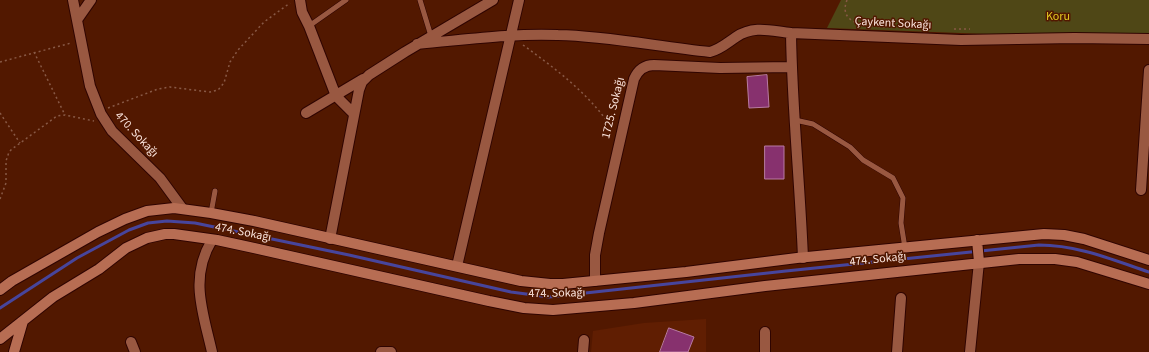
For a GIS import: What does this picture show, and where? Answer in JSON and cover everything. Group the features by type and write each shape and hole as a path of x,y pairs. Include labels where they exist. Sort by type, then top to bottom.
{"street":[{"name":"470. Sokağı","path":"73,0 90,86 99,111 112,131 160,178 182,208"},
{"path":"77,20 91,0"},
{"path":"300,0 302,12 309,26 336,96 354,114"},
{"path":"306,113 365,78 417,44 493,0"},
{"path":"457,266 519,0"},
{"name":"Çaykent Sokağı","path":"417,44 535,34 584,36 710,52 722,48 742,33 757,29 791,33 961,40 1074,38 1149,39"},
{"path":"791,33 791,68 800,187 803,258"},
{"name":"1725. Sokağı","path":"595,281 594,268 596,244 634,79 639,71 646,66 654,65 720,68 791,68"},
{"path":"1144,185 1149,70"},
{"path":"330,239 360,86 365,78"},
{"name":"474. Sokağı","path":"0,290 12,281 125,218 158,209 182,208 254,221 330,239 536,283 563,284 595,281 803,258 978,242 1044,234 1064,235 1084,239 1149,260"},
{"name":"474. Sokağı","path":"0,339 53,297 99,268 126,248 147,238 165,234 212,240 292,255 489,301 543,310 634,303 979,260 1034,258 1066,260 1149,284"},
{"path":"212,240 204,255 199,280 200,297 212,352"},
{"path":"970,352 979,260 978,242"},
{"path":"897,352 901,298"},
{"path":"14,352 23,321"},
{"path":"765,332 765,352"},
{"path":"583,352 584,340"},
{"path":"131,342 135,352"},
{"path":"381,352 391,352"}],"lane":[{"path":"309,26 346,0"},
{"path":"420,0 431,36"},
{"path":"795,120 813,124 850,147 863,160 893,178 903,198 901,223 904,248"},
{"path":"211,213 215,191"}],"path":[{"path":"99,111 158,89 175,88 210,92 218,90 224,83 230,62 238,50 264,22 295,0"},
{"path":"847,0 846,11 850,19 854,22 868,25 895,27"},
{"path":"954,29 977,29"},
{"path":"511,36 579,90 600,112 620,139"},
{"path":"0,62 81,41"},
{"path":"34,52 65,115"},
{"path":"0,113 20,143"},
{"path":"0,199 6,184 5,165 7,156 12,149 57,116 65,115 106,123"}],"shaded area":[{"path":"706,319 706,352 591,352 593,331 644,323"}],"green space":[{"name":"Koru","path":"841,0 1149,0 1149,35 1040,36 827,28"}],"building":[{"path":"767,75 769,107 749,108 747,77"},
{"path":"765,146 784,146 784,179 765,179"},
{"path":"669,328 694,337 688,352 660,352"}],"waterway":[{"path":"0,308 77,258 129,230 148,223 167,221 195,223 349,255 511,292 549,297 1039,245 1081,250 1149,272"}]}
